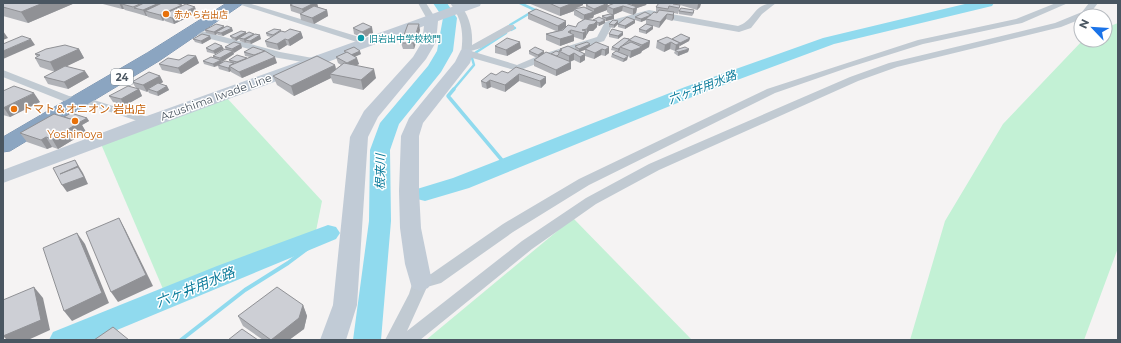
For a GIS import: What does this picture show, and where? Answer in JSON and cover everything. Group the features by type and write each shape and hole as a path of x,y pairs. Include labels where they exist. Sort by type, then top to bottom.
{"highway":[{"name":"24","path":"3,146 226,3"},
{"name":"24","path":"3,135 75,100 153,58 238,3"}],"main road":[{"name":"Azushima Iwade Line","path":"3,178 150,121 366,42 430,13 475,3"},
{"path":"333,340 345,305 359,137 370,115 419,58 429,42 430,13"},
{"path":"420,282 414,259 411,227 410,136 415,122 462,63 466,51"}],"street":[{"path":"238,3 366,42"},
{"path":"644,3 653,7"},
{"path":"466,51 518,68 547,56 601,39 608,24 615,21 649,13 738,29 748,26 759,12 772,3"},
{"path":"394,340 417,294 420,282 435,279 508,228 584,182 771,91 843,66 921,42 1019,22 1064,3"},
{"path":"408,340 527,245 591,201 654,168 854,78 893,65 1058,25 1085,14 1094,3"},
{"path":"456,7 462,12 469,36 466,51"},
{"path":"466,51 478,46 511,27"},
{"path":"202,34 272,52 277,55 314,61"},
{"path":"211,47 223,40"},
{"path":"3,74 75,100 150,121"}],"green space":[{"path":"1118,23 1118,248 1084,340 910,340 945,221 1003,124 1075,48 1113,48 1113,25"},
{"path":"226,97 322,201 316,231 163,289 101,144"},
{"path":"573,218 692,340 426,340"}],"building":[{"path":"3,3 43,3 21,12 3,7"},
{"path":"142,3 133,7 122,4"},
{"path":"144,3 159,3 143,10 134,8"},
{"path":"162,3 175,3 182,5 160,15 145,11"},
{"path":"294,3 314,3 302,9 290,5"},
{"path":"549,3 573,3 560,8"},
{"path":"589,3 608,3 594,9 586,5"},
{"path":"615,3 625,3 637,7 633,9 623,6 613,9 607,6"},
{"path":"659,3 674,3 673,4 680,5 679,8 669,6 668,9 656,7"},
{"path":"186,4 195,7 172,18 162,15"},
{"path":"314,6 327,10 312,18 300,14"},
{"path":"584,7 594,12 584,15 574,9"},
{"path":"681,8 694,10 693,13 679,11"},
{"path":"536,9 566,21 558,26 528,13"},
{"path":"659,10 674,12 673,15 667,14 660,22 646,19 654,12 657,13"},
{"path":"645,12 651,15 641,19 635,17"},
{"path":"610,14 614,15 606,18 602,16"},
{"path":"599,17 605,20 599,23 593,20"},
{"path":"627,17 635,20 625,26 618,24"},
{"path":"585,19 597,21 594,24 589,25 587,29 582,30 586,31 583,33 571,30 568,32 574,35 560,39 546,34 563,30 568,25 576,27 578,23"},
{"path":"613,20 618,21 614,25 609,24"},
{"path":"363,23 372,27 362,32 353,28"},
{"path":"216,24 224,26 214,32 205,30"},
{"path":"408,24 419,24 413,43 401,43"},
{"path":"646,24 653,26 646,31 639,29"},
{"path":"227,26 232,28 221,33 216,32"},
{"path":"274,29 281,30 273,35 266,33"},
{"path":"290,29 301,32 288,40 285,39 277,44 265,41 281,31 285,32"},
{"path":"612,29 623,32 618,36 609,34"},
{"path":"241,31 246,32 235,38 230,36"},
{"path":"249,32 254,34 244,39 239,38"},
{"path":"202,34 210,36 201,41 193,39"},
{"path":"255,34 260,35 250,41 245,40"},
{"path":"681,34 690,38 680,43 672,39"},
{"path":"22,36 31,39 3,51 3,44"},
{"path":"635,36 650,41 642,45 629,40"},
{"path":"667,37 680,43 676,45 671,42 665,45 657,41"},
{"path":"507,38 520,42 506,50 495,46"},
{"path":"624,38 629,40 618,49 612,47"},
{"path":"234,42 241,44 232,49 225,47"},
{"path":"587,42 590,44 579,49 575,46"},
{"path":"596,42 609,47 595,53 585,49"},
{"path":"631,42 642,47 631,51 620,47"},
{"path":"215,43 222,46 213,51 206,48"},
{"path":"65,45 79,49 50,62 35,58 40,55 35,54 46,49"},
{"path":"568,46 585,54 580,57 574,53 569,56 559,51 562,50 560,49"},
{"path":"253,47 265,51 254,55 244,52"},
{"path":"354,47 360,51 351,55 344,51"},
{"path":"535,47 544,51 538,55 529,51"},
{"path":"685,47 689,49 678,52 675,50"},
{"path":"225,49 233,51 220,58 213,56"},
{"path":"265,51 275,57 239,72 229,66"},
{"path":"556,51 559,52 557,56 551,54"},
{"path":"616,51 628,56 624,59 612,54"},
{"path":"347,52 357,58 347,63 336,57"},
{"path":"546,52 571,62 556,70 534,60"},
{"path":"188,55 196,56 178,68 159,64 168,58 179,60"},
{"path":"237,55 247,58 237,62 229,60"},
{"path":"317,56 335,65 291,86 273,76"},
{"path":"211,57 221,60 213,64 203,61"},
{"path":"225,61 234,63 228,68 218,65"},
{"path":"344,63 374,69 361,80 330,74"},
{"path":"65,66 85,71 64,82 44,77"},
{"path":"516,67 546,77 540,81 519,74 505,85 490,80 486,83 481,81 491,73 496,75 502,71 508,73"},
{"path":"149,72 160,76 143,85 132,82"},
{"path":"158,83 167,86 157,92 148,89"},
{"path":"14,86 34,93 3,108 3,91"},
{"path":"128,86 139,89 121,99 109,96"},
{"path":"71,113 87,118 80,122 64,117"},
{"path":"54,114 80,122 52,139 46,137 41,140 20,133"},
{"path":"75,160 78,166 60,174 78,167 84,177 62,185 53,168"},
{"path":"119,218 146,275 111,292 86,232"},
{"path":"77,233 102,293 64,311 43,248"},
{"path":"34,287 41,320 3,336 3,300"},
{"path":"277,287 303,305 299,318 271,340 238,316"},
{"path":"113,327 129,340 94,340"},
{"path":"242,329 258,340 228,340"}],"waterway":[{"name":"根来川","path":"367,340 380,221 380,150 390,123 435,68 445,51 450,18 440,3"},
{"path":"511,30 515,28 510,25 535,10 520,3"},
{"name":"六ヶ井用水路","path":"976,3 980,6"},
{"name":"六ヶ井用水路","path":"425,194 461,183 691,91 829,41 987,3"},
{"path":"453,90 474,65 472,58 475,53 506,33"},
{"path":"454,89 448,96 506,165"},
{"path":"181,340 245,290 288,263 328,233"},
{"name":"六ヶ井用水路","path":"63,340 328,233"}],"place":[{"name":"赤から岩出店","path":"166,14"},
{"name":"旧岩出中学校校門","path":"361,38"},
{"name":"トマト＆オニオン 岩出店","path":"14,109"},
{"name":"Yoshinoya","path":"75,121"}]}
